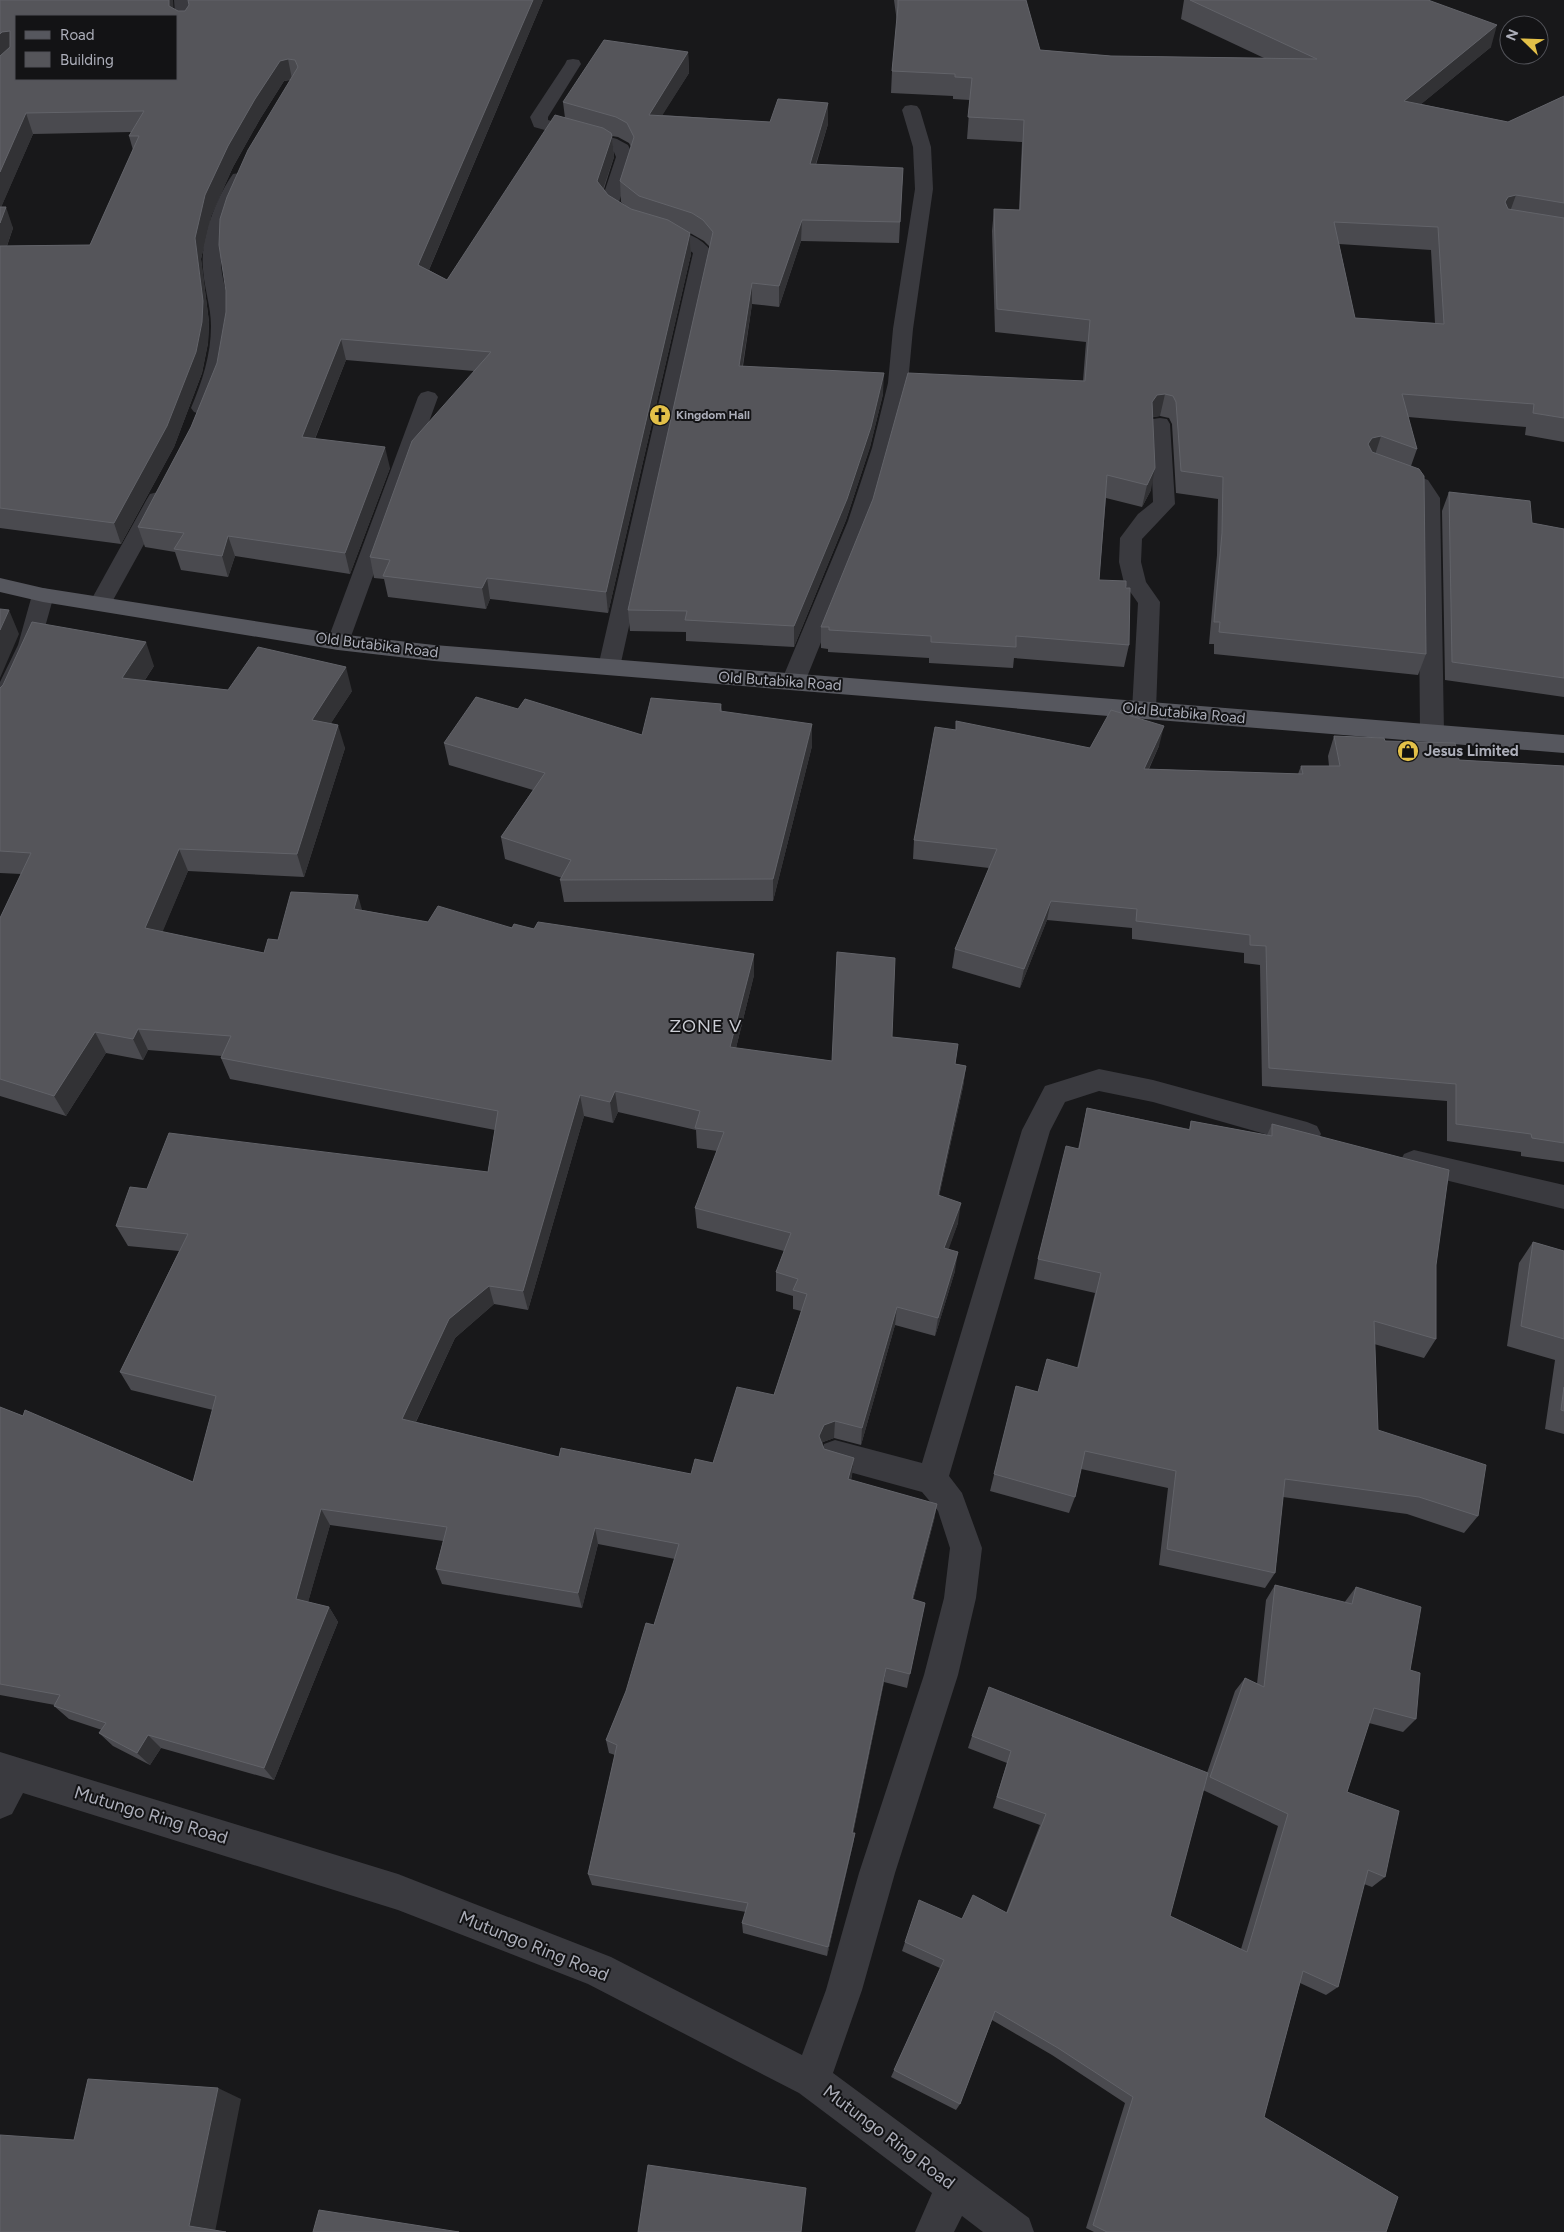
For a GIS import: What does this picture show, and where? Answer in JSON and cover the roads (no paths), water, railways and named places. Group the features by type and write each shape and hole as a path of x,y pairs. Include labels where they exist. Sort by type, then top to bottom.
{"main road":[{"name":"Old Butabika Road","path":"0,584 43,595 100,602 338,642 434,653 1564,744"}],"street":[{"path":"182,0 184,25"},
{"path":"573,64 539,118 540,123 611,143 622,149 625,158 610,202 613,209 624,217 682,238 699,247 703,252 609,668"},
{"path":"793,682 859,521 882,448 898,383 903,330 924,189 922,147 911,110"},
{"path":"194,426 208,393 220,344 220,313 212,259 221,214 249,159"},
{"path":"338,642 428,397"},
{"path":"1144,710 1149,602 1135,582 1130,562 1131,538 1146,519 1164,504 1160,424"},
{"path":"1373,467 1421,485 1428,498 1432,734"},
{"path":"100,602 166,484"},
{"path":"0,707 29,645 43,595"},
{"path":"932,1480 1036,1130 1056,1094 1099,1080 1153,1091 1334,1141"},
{"path":"1388,1156 1564,1197"},
{"path":"812,2080 844,1990 876,1873 941,1675 960,1598 966,1548 951,1503 932,1480 835,1454"},
{"name":"Mutungo Ring Road","path":"5,1781 407,1896 598,1970 812,2080 1015,2232"},
{"path":"934,2232 955,2187"}],"place":[{"name":"Kingdom Hall","path":"660,415"},
{"name":"Jesus Limited","path":"1408,751"}],"district":[{"name":"ZONE V","path":"706,1026"}]}
